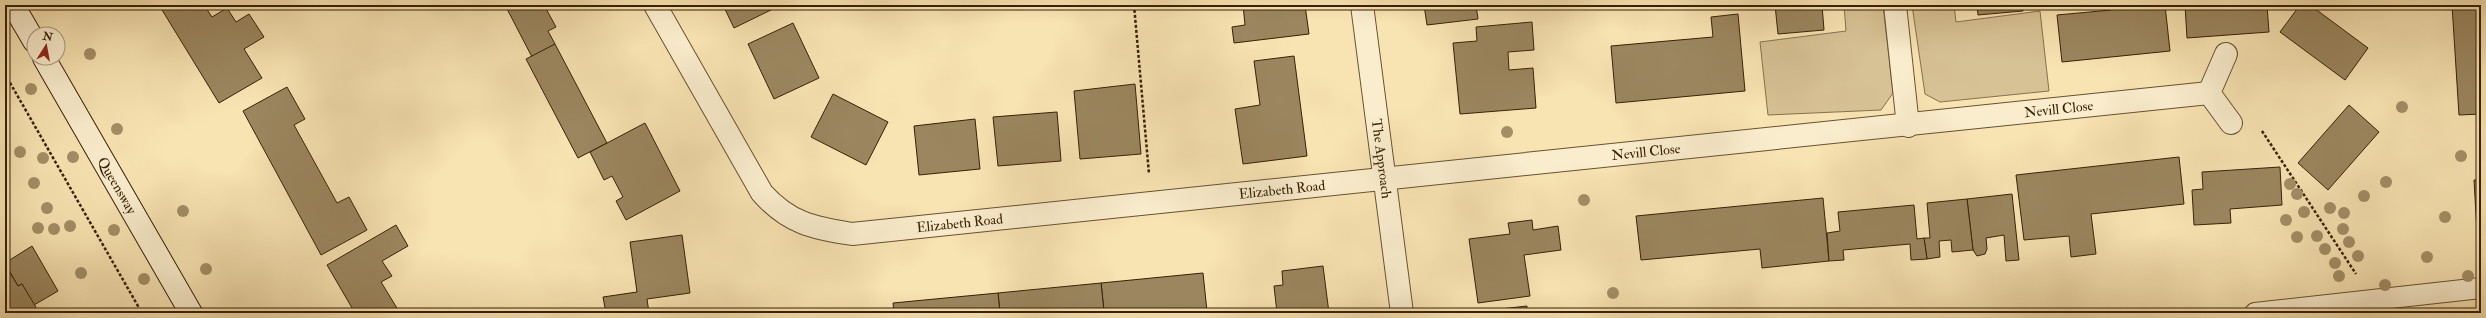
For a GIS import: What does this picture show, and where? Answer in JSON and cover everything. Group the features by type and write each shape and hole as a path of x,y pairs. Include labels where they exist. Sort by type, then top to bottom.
{"street":[{"path":"13,5 26,27"},
{"name":"Elizabeth Road","path":"655,5 762,193 786,216 804,224 852,234 1384,179"},
{"name":"The Approach","path":"1362,5 1402,313"},
{"path":"1895,5 1908,126"},
{"path":"2226,54 2209,93 2231,123"},
{"name":"Queensway","path":"49,66 191,313"},
{"name":"Nevill Close","path":"1384,179 1908,126 2209,93"}],"lane":[{"path":"2255,313 2481,288"}],"path":[{"path":"1134,5 1152,203"},
{"path":"5,74 142,313"},
{"path":"2262,131 2374,301"}],"shaded area":[{"path":"1844,5 1883,5 1893,93 1881,110 1768,115 1760,42 1846,31"},
{"path":"1912,5 1954,5 1956,22 2040,11 2049,91 1940,102 1925,94"}],"building":[{"path":"159,5 204,5 212,17 227,8 236,22 249,14 264,37 244,49 262,78 219,103"},
{"path":"505,5 544,5 556,27 548,31 555,44 532,57"},
{"path":"723,5 774,5 775,8 734,28"},
{"path":"1243,5 1305,5 1309,34 1234,43 1232,27 1245,25"},
{"path":"1424,5 1476,5 1478,19 1427,25"},
{"path":"1775,5 1822,5 1824,30 1778,34"},
{"path":"1977,5 2023,5 2023,11 1978,15"},
{"path":"2111,5 2165,5 2170,51 2062,62 2057,15 2111,10"},
{"path":"2185,5 2267,5 2269,32 2187,38"},
{"path":"2300,5 2310,5 2368,48 2345,80 2280,32"},
{"path":"2452,5 2481,5 2481,114 2459,115"},
{"path":"1738,14 1745,91 1616,103 1611,46 1713,37 1711,17"},
{"path":"1532,22 1534,50 1508,52 1509,70 1533,68 1536,108 1460,114 1453,43 1477,41 1476,27"},
{"path":"793,23 819,78 774,99 748,44"},
{"path":"555,44 607,143 578,158 526,59"},
{"path":"1294,56 1307,156 1243,164 1235,109 1260,105 1254,61"},
{"path":"1135,84 1141,154 1080,159 1074,91"},
{"path":"287,87 305,119 294,125 337,203 349,197 367,230 321,255 243,111"},
{"path":"833,94 888,122 866,165 811,137"},
{"path":"2349,105 2379,132 2328,190 2298,163"},
{"path":"1057,112 1061,161 998,166 993,117"},
{"path":"975,119 980,169 919,175 914,126"},
{"path":"645,123 680,191 626,220 616,201 623,197 612,176 604,180 590,152"},
{"path":"2179,157 2184,204 2091,214 2096,254 2071,257 2069,236 2024,240 2016,175"},
{"path":"2280,167 2282,205 2230,209 2231,223 2194,225 2192,190 2203,189 2202,172"},
{"path":"2474,180 2481,180 2481,267 2479,267"},
{"path":"2012,194 2019,260 2006,261 2004,235 1986,238 1987,249 1985,254 1977,256 1973,250 1967,199"},
{"path":"1823,198 1829,261 1762,268 1760,249 1641,260 1636,216"},
{"path":"1967,199 1973,250 1952,252 1951,240 1939,241 1940,257 1927,259 1924,238 1930,238 1927,203"},
{"path":"1914,205 1917,239 1924,238 1927,259 1911,260 1910,244 1843,250 1844,260 1829,261 1827,233 1840,231 1838,212"},
{"path":"1532,220 1533,230 1558,226 1561,250 1524,255 1530,296 1478,303 1469,239 1510,234 1508,223"},
{"path":"396,225 408,246 382,261 392,276 381,282 400,313 355,313 327,265"},
{"path":"682,235 690,293 647,299 649,313 606,313 603,297 637,292 630,242"},
{"path":"32,246 58,291 34,305 22,284 18,286 5,263"},
{"path":"1323,266 1329,313 1277,313 1274,286 1283,285 1282,271"},
{"path":"7,268 18,286 22,284 37,309 30,313 9,313 5,305 5,269"},
{"path":"1203,273 1207,311 1181,313 1122,313 1122,310 1104,311 1101,283"},
{"path":"1101,283 1104,311 1000,313 998,293"},
{"path":"998,293 1000,313 894,313 893,303"},
{"path":"5,305 9,313 5,313"},
{"path":"1527,306 1527,313 1475,313 1475,312"}]}
